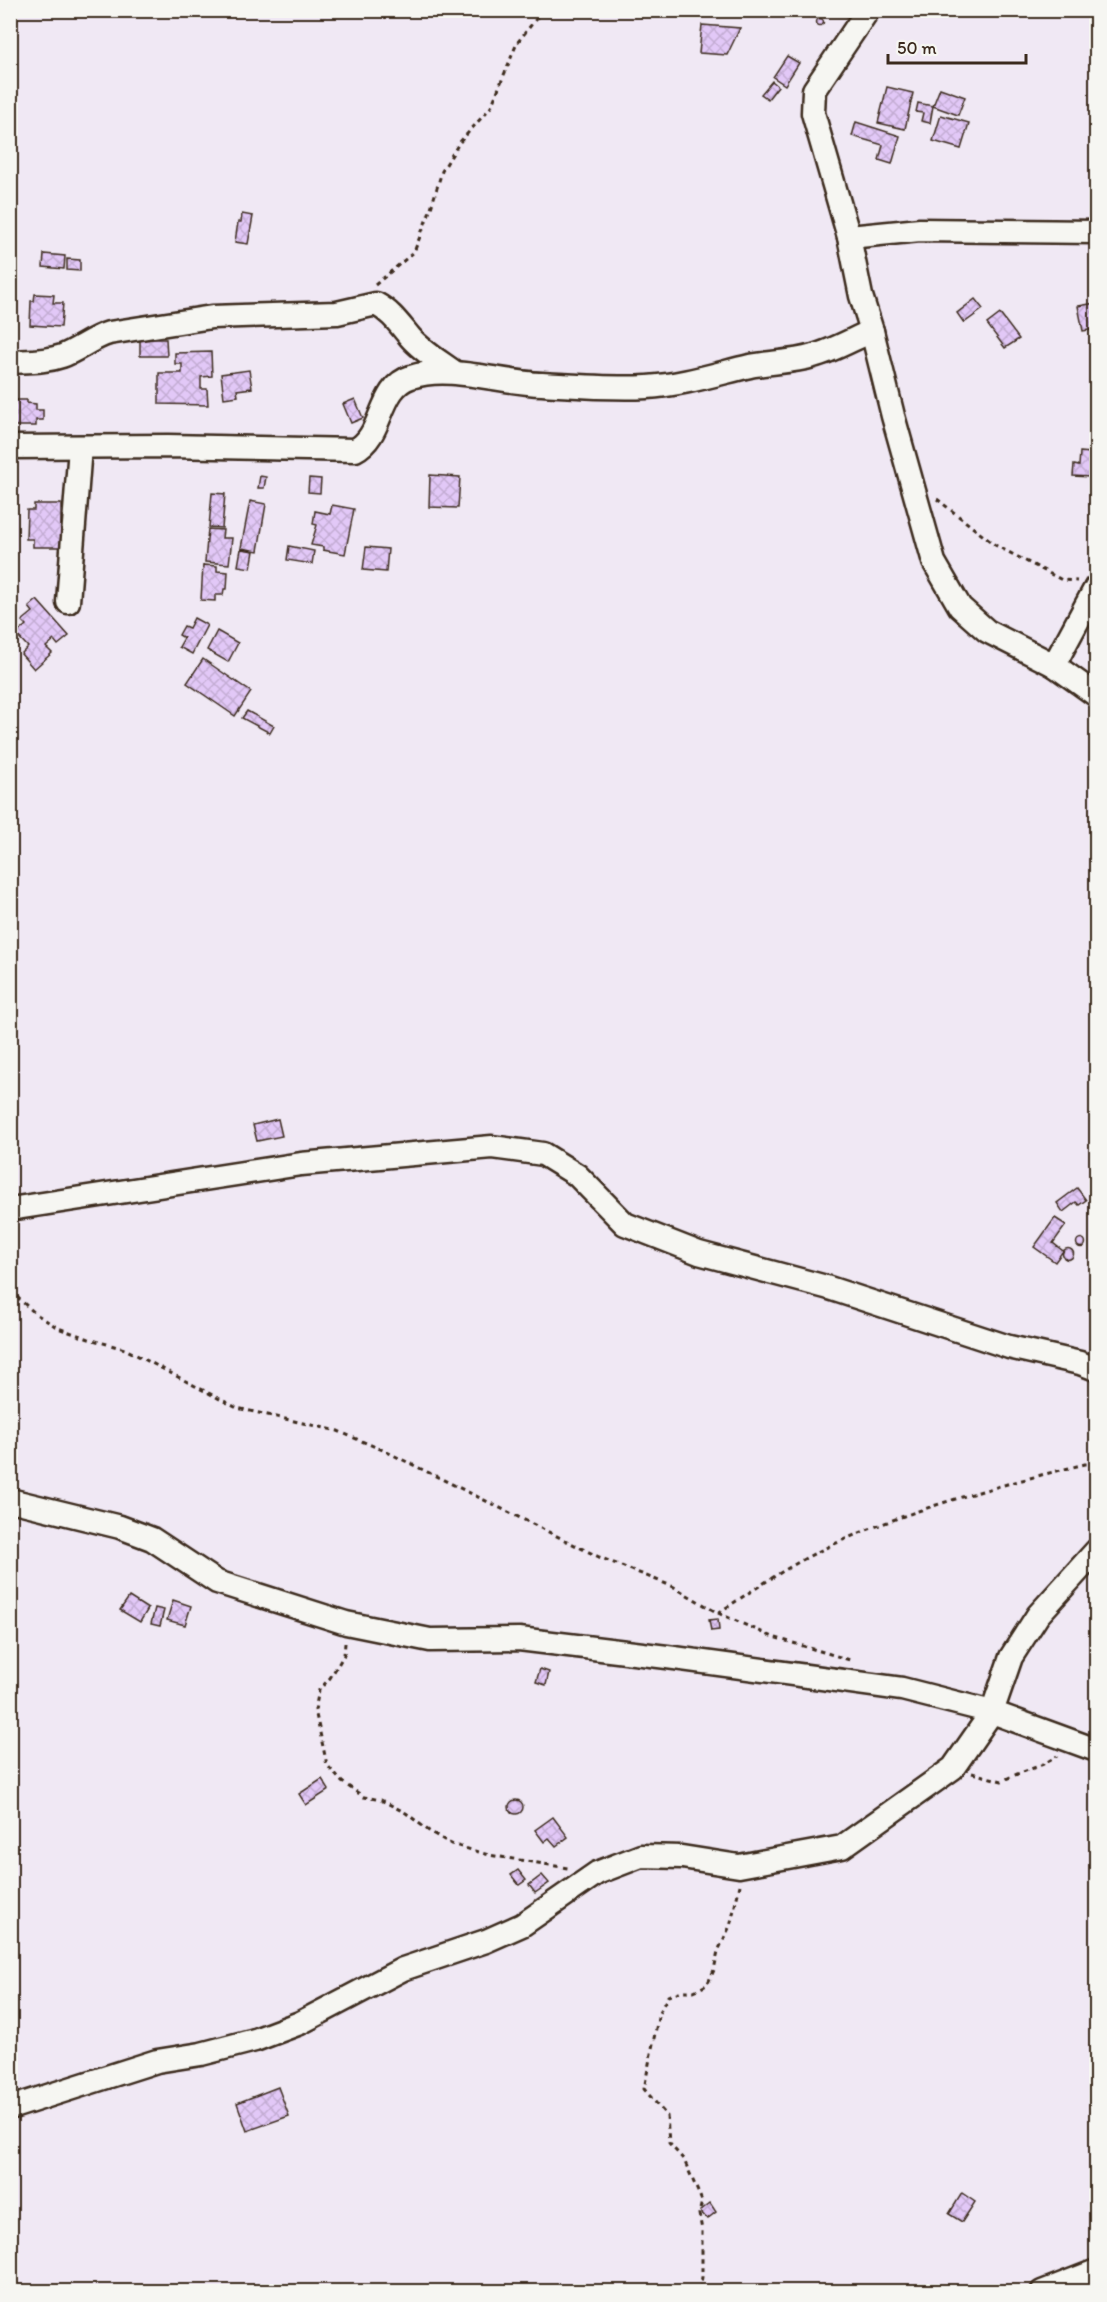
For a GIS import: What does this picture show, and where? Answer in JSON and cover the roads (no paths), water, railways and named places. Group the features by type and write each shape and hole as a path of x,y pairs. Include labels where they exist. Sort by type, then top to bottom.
{"street":[{"path":"868,10 814,90 813,113 849,237 861,296 872,331 892,416 933,562 960,607 987,631 1054,665 1096,695"},
{"path":"849,237 920,230 1096,232"},
{"path":"10,362 47,360 64,355 109,333 212,317 337,313 376,304 396,319 424,350 456,374"},
{"path":"10,447 355,450 370,438 388,398 398,385 408,378 430,371 526,384 648,387 696,380 751,366 813,356 872,331"},
{"path":"68,602 80,447"},
{"path":"1054,665 1091,584"},
{"path":"10,1209 301,1164 492,1147 543,1154 577,1175 626,1224 688,1249 826,1287 1009,1347 1080,1363 1096,1369"},
{"path":"10,1500 120,1527 152,1539 217,1582 346,1623 430,1640 519,1640 762,1669 902,1689 992,1712 1090,1748"},
{"path":"10,2108 157,2061 201,2054 255,2040 300,2023 404,1969 486,1941 522,1925 597,1873 641,1856 682,1857 739,1866 842,1847 953,1768 992,1712 1011,1657 1038,1615 1096,1551"},
{"path":"1042,2292 1096,2271"}]}
